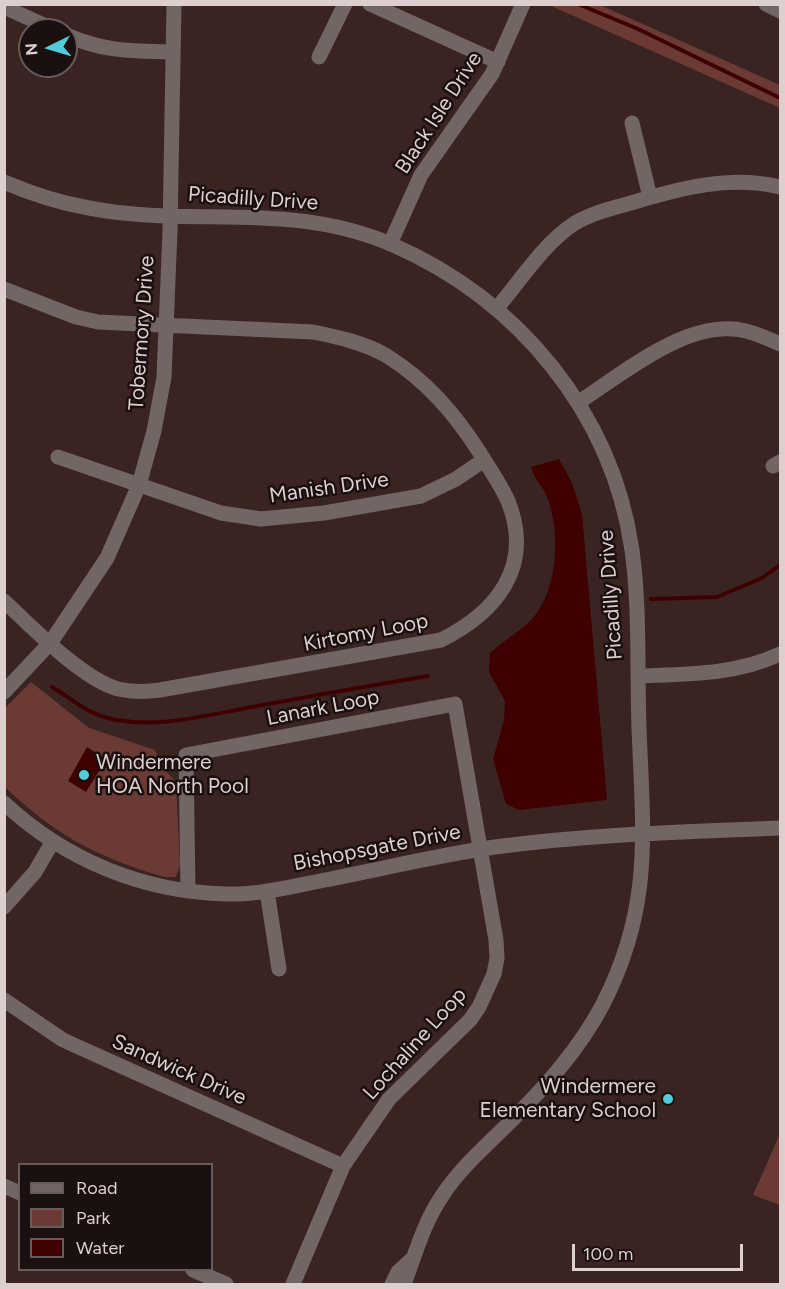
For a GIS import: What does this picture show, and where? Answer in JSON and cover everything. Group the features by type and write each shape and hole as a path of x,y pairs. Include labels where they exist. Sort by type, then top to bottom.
{"street":[{"name":"Tobermory Drive","path":"4,692 51,642 107,558 139,485 154,431 164,376 171,214 174,4"},
{"path":"319,57 345,4"},
{"path":"370,4 498,62"},
{"name":"Black Isle Drive","path":"390,244 422,175 475,101 498,62 523,4"},
{"path":"766,4 780,11"},
{"path":"4,7 28,18"},
{"path":"78,40 112,50 173,52"},
{"path":"632,123 650,197"},
{"name":"Picadilly Drive","path":"4,182 42,197 92,209 171,214 255,215 305,220 352,230 390,244 447,271 498,308 549,361 579,402 606,455 626,518 635,580 644,834 636,918 622,963 584,1036 552,1078 474,1156 444,1192 425,1223 404,1284"},
{"path":"498,308 554,240 575,223 598,212 700,185 746,182 780,187"},
{"name":"Kirtomy Loop","path":"4,290 76,317 98,322 292,329 339,338 365,346 386,356 435,392 458,418 508,501 516,546 512,567 493,605 473,623 441,640 145,692 117,689 96,680 4,600"},
{"path":"579,402 672,343 696,333 719,329 744,330 780,344"},
{"name":"Manish Drive","path":"58,457 221,513 261,519 286,518 421,496 456,479 484,460"},
{"path":"638,676 735,671 780,654"},
{"name":"Lanark Loop","path":"188,891 186,755 455,705 482,849"},
{"name":"Bishopsgate Drive","path":"4,803 22,820 53,841 93,865 112,873 160,886 227,894 267,891 482,849 562,839 780,828"},
{"path":"4,906 35,872 53,841"},
{"name":"Lochaline Loop","path":"293,1284 343,1166 389,1099 470,1020 488,992 497,958 482,849"},
{"path":"267,891 279,969"},
{"name":"Sandwick Drive","path":"4,1000 63,1040 343,1166"},
{"path":"4,1186 18,1192"},
{"name":"Picadilly Drive","path":"392,1284 398,1272 413,1257"},
{"path":"197,1271 226,1284"}],"green space":[{"path":"549,5 600,5 780,85 780,108"},
{"path":"31,682 89,728 155,750 163,768 176,782 180,865 176,877 165,877 141,870 79,843 42,819 5,787 5,708"},
{"path":"780,1136 780,1205 753,1195"}],"water":[{"path":"559,459 572,483 582,514 607,800 519,810 506,804 493,759 504,720 505,701 489,672 490,653 532,619 549,588 555,558 552,512 548,499 531,467"},
{"name":"Windermere HOA North Pool","path":"87,747 112,763 110,769 102,766 86,792 68,781"}],"waterway":[{"path":"578,4 638,29 780,98"},
{"path":"651,599 717,597 762,578 780,565"},
{"path":"52,687 100,716 126,721 162,722 428,676"}],"place":[{"name":"Windermere HOA North Pool","path":"84,775"},
{"name":"Windermere Elementary School","path":"668,1099"}]}
